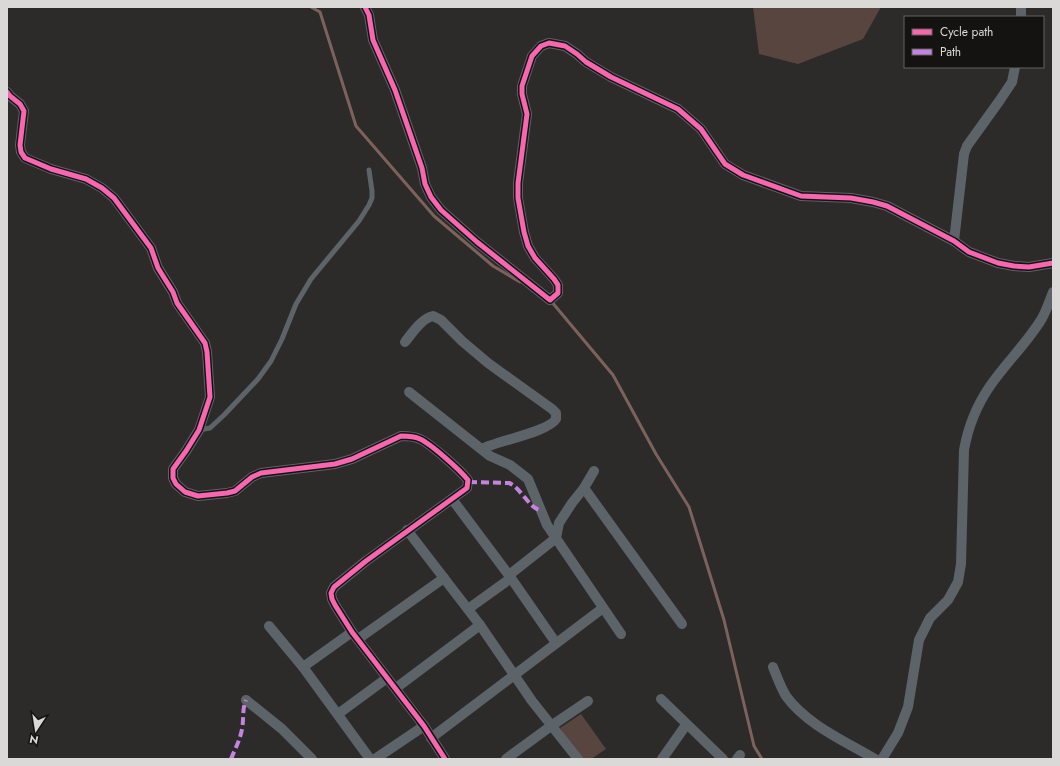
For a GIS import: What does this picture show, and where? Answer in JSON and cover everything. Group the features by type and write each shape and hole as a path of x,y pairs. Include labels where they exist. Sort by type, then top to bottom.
{"street":[{"path":"365,7 369,15 374,40 395,90 422,168 425,184 431,197 441,210 477,242 550,300 558,293 558,285 535,258 528,246 518,198 518,183 527,114 522,94 522,86 532,56 541,46 549,43 565,46 586,62 611,77 678,109 701,129 725,164 743,175 801,196 851,198 887,206 954,241 969,252 998,263 1029,267 1053,263"},
{"path":"954,241 964,154 967,146 1012,82 1015,68"},
{"path":"7,92 20,104 24,111 20,145 21,152 25,158 51,169 86,179 102,188 114,198 151,248 158,268 173,292 177,303 202,338 207,352 207,366 211,392 199,430 186,451 174,466 172,475 176,484 182,490 198,496 235,491 252,477 261,473 335,464 352,459 401,436 420,439 468,480 467,488 407,530 334,587 331,593 335,605 355,635 424,726 445,759"},
{"path":"882,759 898,733 908,707 919,640 930,618 948,600 958,582 962,564 964,450 967,433 976,411 990,386 1037,326 1053,292"},
{"path":"405,342 422,322 428,317 433,316 441,320 462,341 488,363 556,413 556,419 552,424 525,435 482,449"},
{"path":"409,392 490,456 510,465 528,479 543,516 556,538 621,634"},
{"path":"468,609 510,577 556,538 559,523 584,488 594,470"},
{"path":"584,488 682,624"},
{"path":"452,498 556,643"},
{"path":"407,530 480,625 514,676 551,726 578,759"},
{"path":"303,667 444,578"},
{"path":"431,738 603,608"},
{"path":"396,688 480,625"},
{"path":"269,626 303,667 370,759"},
{"path":"773,668 786,696 806,717 875,759"},
{"path":"338,714 388,678"},
{"path":"661,699 723,759"},
{"path":"246,700 282,728 312,759"},
{"path":"506,759 588,701"},
{"path":"662,759 686,724"},
{"path":"375,759 424,726"}],"lane":[{"path":"199,430 210,428 224,415 250,388 268,365 277,350 296,304 307,285 359,221 369,205 372,198 369,170"}],"shaded area":[{"path":"753,7 881,7 863,39 798,64 759,54"},
{"path":"581,714 606,749 591,759 581,759 560,728"}],"waterway":[{"path":"311,7 320,12 356,126 434,216 493,266 520,282"},
{"path":"551,301 613,375 656,454 689,507 724,620 754,746 762,759"}],"marked path":[{"path":"469,482 509,483 513,485 532,506 540,510"},
{"path":"231,759 239,741 243,725 246,700"}],"cycle path":[{"path":"365,7 369,15 373,40 395,90 422,168 425,184 431,197 441,210 477,242 550,300 558,293 558,285 535,258 528,246 518,198 518,183 527,114 522,94 522,86 532,56 541,46 549,43 565,46 586,62 611,77 678,109 701,129 725,164 743,175 801,196 851,198 887,206 954,241 969,252 998,263 1029,267 1053,263"},
{"path":"7,92 20,104 24,111 20,145 21,152 25,158 51,169 86,179 102,188 114,198 151,248 158,268 173,292 177,303 205,343 210,397 199,430 173,469 173,478 176,484 185,492 198,496 235,491 252,477 261,473 335,464 352,459 401,436 415,437 425,442 459,470 468,480 467,488 366,561 334,587 331,593 335,605 352,632 424,726 445,759"}]}
